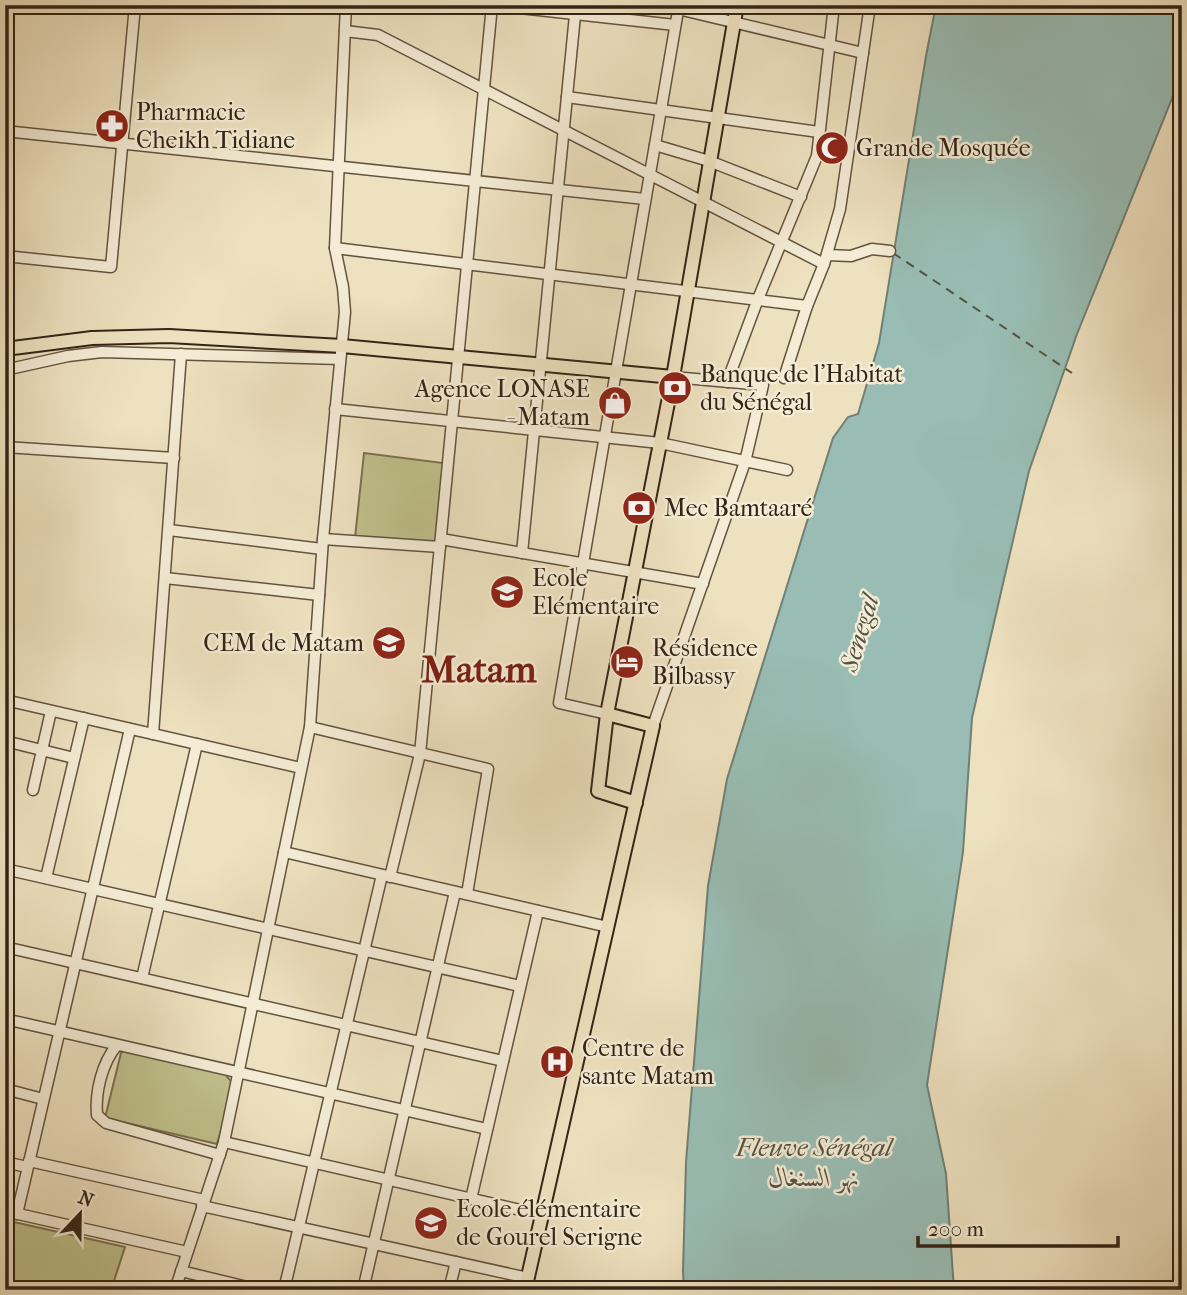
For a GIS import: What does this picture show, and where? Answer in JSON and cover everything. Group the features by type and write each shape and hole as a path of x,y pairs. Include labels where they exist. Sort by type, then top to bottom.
{"main road":[{"path":"636,803 598,791 607,714 673,377 686,289 737,5"},
{"path":"5,349 64,340 169,337 341,353 458,357 673,377"},
{"path":"527,1284 653,726 607,714"}],"street":[{"path":"5,256 111,267 135,5"},
{"path":"175,1290 224,1142 310,727 322,544 344,300 335,248 346,5"},
{"path":"284,1290 364,951 420,754 493,5 576,10 676,24"},
{"path":"727,382 817,156 834,5"},
{"path":"784,378 840,209 870,5"},
{"path":"607,714 559,704 678,7 863,53"},
{"path":"522,552 576,10"},
{"path":"345,31 378,35 702,202 825,260 872,249 890,251"},
{"path":"567,97 819,132"},
{"path":"5,131 645,199"},
{"path":"655,145 709,161 801,197"},
{"path":"335,248 686,289 807,306"},
{"path":"119,337 119,352"},
{"path":"5,370 68,356 119,352 341,353"},
{"path":"153,734 181,354"},
{"path":"653,726 745,462 763,385 673,377"},
{"path":"335,409 660,443 788,470"},
{"path":"5,447 174,458"},
{"path":"169,530 322,544 440,543 522,552 703,584"},
{"path":"165,578 319,594"},
{"path":"5,700 301,768"},
{"path":"33,790 51,711"},
{"path":"46,878 84,718"},
{"path":"310,727 488,769 467,894"},
{"path":"17,1214 130,729"},
{"path":"5,741 74,758"},
{"path":"142,978 197,744"},
{"path":"284,852 608,927"},
{"path":"5,869 520,986"},
{"path":"363,1290 454,892"},
{"path":"471,1199 538,911"},
{"path":"5,947 503,1061"},
{"path":"5,1019 487,1129"},
{"path":"117,1045 106,1063 97,1093 97,1115 106,1123 219,1155"},
{"path":"5,1089 43,1099"},
{"path":"224,1142 542,1215"},
{"path":"5,1162 28,1164 456,1262 527,1284"},
{"path":"5,1211 187,1252"},
{"path":"449,1290 456,1262"},
{"path":"181,1271 259,1290"}],"green space":[{"path":"364,453 443,463 436,544 355,538"},
{"path":"126,1050 225,1074 234,1085 217,1144 105,1118 121,1053"},
{"path":"5,1220 125,1247 111,1290 5,1290"}],"water":[{"name":"Fleuve Sénégal نهر السنغال","path":"936,5 1182,5 1182,91 1175,91 1077,334 1029,471 972,718 963,852 927,1085 946,1174 954,1290 684,1290 686,1162 708,886 727,779 833,438 848,417 858,414 879,343"}],"ferry route":[{"path":"893,253 1072,373"}],"place":[{"name":"Pharmacie Cheikh Tidiane","path":"112,126"},
{"name":"Grande Mosquée","path":"832,148"},
{"name":"Banque de l'Habitat du Sénégal","path":"675,388"},
{"name":"Agence LONASE - Matam","path":"615,403"},
{"name":"Mec Bamtaaré","path":"639,508"},
{"name":"Ecole Elémentaire","path":"507,592"},
{"name":"CEM de Matam","path":"389,643"},
{"name":"Résidence Bilbassy","path":"627,662"},
{"name":"Centre de sante Matam","path":"557,1062"},
{"name":"Ecole élémentaire de Gourel Serigne","path":"431,1223"}],"district":[{"name":"Matam","path":"479,669"}],"water label":[{"name":"Senegal","path":"859,633"}]}
